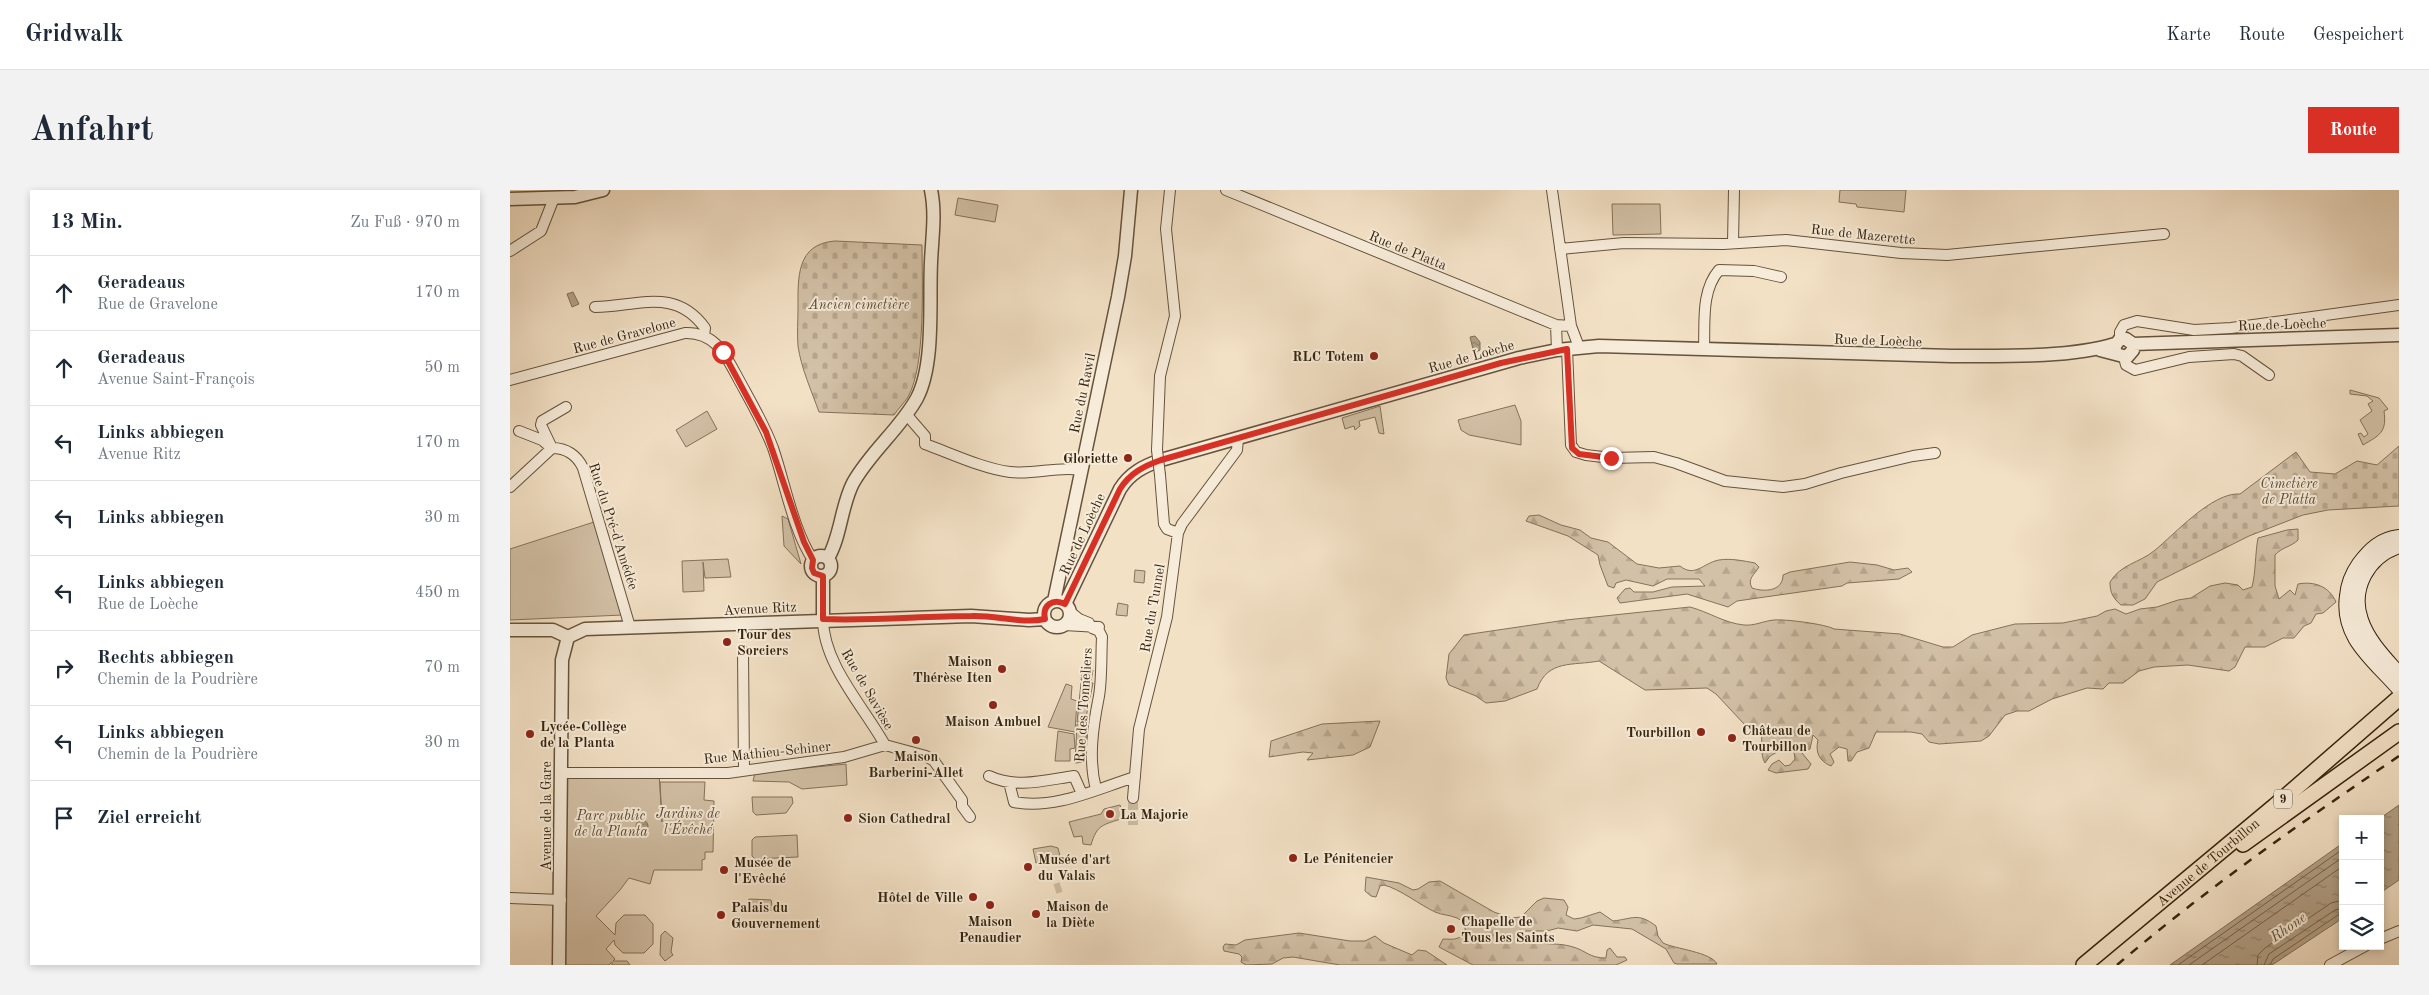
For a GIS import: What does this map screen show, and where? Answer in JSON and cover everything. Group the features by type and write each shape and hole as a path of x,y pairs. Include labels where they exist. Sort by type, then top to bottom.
{"main road":[{"path":"2392,538 2367,554 2353,573 2348,586 2346,605 2348,624 2357,643 2397,681"},
{"path":"2397,681 2369,638 2361,620 2357,602 2368,567 2379,556 2399,546"},
{"path":"2379,556 2399,551"},
{"name":"Avenue de Tourbillon","path":"2084,965 2275,806 2399,698"},
{"path":"2165,897 2276,821 2399,732"}],"street":[{"path":"510,199 554,198 584,195 603,190"},
{"name":"Rue du Rawil","path":"1063,605 1080,470 1118,297 1124,261 1131,190"},
{"path":"1170,190 1166,219 1175,316 1160,376 1157,450 1164,524 1167,529 1178,533"},
{"name":"Rue de Platta","path":"1226,190 1556,325 1571,326"},
{"path":"1552,190 1571,326 1568,349 1571,445 1579,454 1611,458 1654,457 1724,481 1790,487 1854,469 1935,453"},
{"path":"1733,243 1734,190"},
{"path":"823,619 823,576 830,570 831,564 828,558 852,485 868,459 906,414 919,392 928,349 932,193"},
{"path":"510,251 541,231 554,198"},
{"name":"Rue de Mazerette","path":"1560,249 1624,243 1733,243 1792,240 1901,253 1947,255 2164,234"},
{"path":"1704,348 1706,300 1719,270 1754,271 1781,277"},
{"path":"595,307 655,302 674,303 701,322 705,328 704,335 717,344 723,352 764,426 804,542 813,560 813,571 817,575 823,576"},
{"path":"1567,302 1560,321 1556,325 1568,349"},
{"path":"2269,375 2242,356 2234,354 2188,356 2139,370 2132,368 2126,365 2125,348 2131,322 2137,320 2194,330 2231,328 2399,305"},
{"name":"Rue de Gravelone","path":"510,380 676,335 694,333 704,335"},
{"name":"Rue de Loèche","path":"1063,605 1120,489 1128,478 1152,463 1513,360 1568,349 1620,346 1995,356 2125,348 2154,343 2167,345 2399,335"},
{"path":"510,487 552,448 541,425 542,421 566,407"},
{"path":"906,414 925,436 925,444 989,466 1010,472 1070,468 1080,470"},
{"name":"Rue du Pré-d'Amédée","path":"519,431 542,440 552,448 559,448 573,454 583,468 630,627"},
{"name":"Rue du Tunnel","path":"1133,798 1140,729 1167,617 1178,533 1202,496 1237,450 1238,438"},
{"path":"2392,538 2399,532"},
{"path":"813,560 820,556 828,558"},
{"path":"1045,619 1044,610 1063,605 1068,620 1064,625"},
{"name":"Rue des Tonneliers","path":"1063,605 1083,622 1102,627 1092,628 1064,625"},
{"name":"Avenue Ritz","path":"568,637 585,629 744,624 823,619 848,621 971,616 1029,620 1045,619 1055,627 1064,625"},
{"name":"Rue de Savièse","path":"823,619 823,634 843,678 885,745 926,756 934,761 958,794 962,806 970,817"},
{"name":"Rue des Tonneliers","path":"1092,628 1100,631 1102,637 1092,745 1092,775 1096,789"},
{"path":"510,630 553,630 568,637"},
{"name":"Avenue de la Gare","path":"559,965 562,660 568,637"},
{"path":"743,651 744,770"},
{"name":"Rue Mathieu-Schiner","path":"561,772 709,773 844,757 885,745"},
{"path":"989,776 1009,782 1031,782 1074,776 1082,794"},
{"path":"1009,782 1014,802 1028,805 1070,799 1135,776"},
{"path":"510,898 561,900"},
{"path":"2384,937 2399,931"},
{"path":"2330,965 2358,950"}],"green space":[{"path":"1840,190 1906,190 1904,212 1857,207 1856,204 1839,202"},
{"path":"958,198 998,205 995,222 955,215"},
{"path":"1612,204 1660,204 1661,234 1613,235"},
{"name":"Ancien cimetière","path":"835,241 922,245 922,323 918,365 914,383 908,397 894,415 819,412 804,371 799,354 798,341 799,274 806,256 813,249 822,244"},
{"path":"2350,390 2379,398 2388,409 2384,411 2385,418 2381,432 2363,445 2358,434 2361,433 2364,437 2368,434 2360,420 2372,411 2368,404 2373,401 2367,396 2350,394"},
{"path":"1515,405 1521,421 1521,445 1469,435 1461,430 1458,420"},
{"path":"1380,406 1384,434 1379,433 1375,417 1359,421 1360,426 1355,430 1354,426 1345,429 1342,418"},
{"path":"707,411 717,429 686,447 676,430"},
{"name":"Cimetière de Platta","path":"2399,446 2399,506 2328,510 2303,515 2249,536 2157,582 2145,599 2133,605 2121,605 2112,595 2110,582 2119,571 2154,551 2194,515 2218,500 2229,495 2240,494 2296,452 2310,472 2335,474 2357,461 2377,465"},
{"path":"1539,515 1561,525 1580,530 1591,538 1608,542 1637,564 1659,568 1680,566 1690,571 1724,559 1755,563 1759,567 1750,582 1752,588 1756,589 1767,590 1776,588 1780,585 1783,575 1790,572 1850,562 1877,565 1894,570 1908,568 1912,572 1899,579 1847,583 1842,586 1737,601 1728,607 1687,594 1620,603 1617,598 1625,589 1630,588 1634,592 1653,592 1672,587 1705,586 1699,579 1667,579 1653,586 1626,580 1616,583 1614,588 1608,586 1598,555 1568,536 1526,521 1529,516"},
{"path":"782,516 788,519 801,564 784,546"},
{"path":"594,522 623,615 510,620 510,549"},
{"path":"2298,529 2298,540 2275,555 2275,586 2279,599 2290,590 2295,595 2298,584 2310,583 2325,588 2336,602 2323,613 2316,614 2311,623 2304,626 2294,638 2283,638 2265,647 2245,647 2235,667 2229,671 2188,665 2154,667 2139,671 2123,683 2109,683 2103,689 2087,688 2052,699 2029,711 2017,711 2005,715 1989,736 1981,741 1939,744 1929,742 1922,734 1911,732 1876,732 1869,748 1857,752 1851,761 1848,761 1847,749 1839,747 1830,754 1834,762 1831,766 1823,762 1819,756 1818,740 1813,735 1810,749 1802,753 1811,764 1808,769 1776,773 1768,770 1772,764 1779,760 1785,766 1790,765 1795,759 1794,752 1781,744 1779,751 1770,756 1765,763 1762,755 1760,728 1745,725 1716,694 1707,688 1645,690 1599,661 1555,668 1542,679 1537,689 1505,701 1486,703 1476,696 1449,685 1446,678 1449,654 1464,635 1566,620 1690,607 1730,622 1744,625 1774,620 1795,621 1822,625 1834,629 1900,634 1943,647 1953,647 1972,635 2015,624 2063,623 2097,616 2115,609 2126,614 2140,609 2157,607 2191,598 2210,586 2225,583 2238,585 2243,590 2252,587 2258,538"},
{"path":"728,559 731,577 705,578 703,562 704,591 683,592 682,561"},
{"path":"1135,570 1145,571 1144,583 1134,582"},
{"path":"1118,603 1128,605 1127,616 1116,615"},
{"path":"1083,669 1093,670 1091,681 1081,680"},
{"path":"1083,681 1093,683 1085,722 1077,722 1081,683"},
{"path":"1066,684 1072,686 1071,699 1077,701 1075,732 1048,727"},
{"path":"1380,721 1370,747 1353,755 1307,760 1313,753 1303,752 1269,757 1271,741 1322,724"},
{"path":"1077,724 1087,727 1084,762 1075,763"},
{"path":"1058,731 1074,734 1075,748 1070,749 1070,761 1055,761"},
{"path":"846,764 847,785 802,789 789,782 753,781 755,773"},
{"name":"Parc public de la Planta","path":"561,773 659,773 662,822 660,782 705,782 704,800 714,801 713,852 705,852 705,859 702,860 702,870 654,870 650,884 629,878 596,916 615,935 616,923 624,915 645,915 653,924 653,944 644,953 623,953 615,945 614,940 606,949 615,959 613,961 627,961 630,965 612,965 612,962 609,965 559,965"},
{"path":"752,797 792,797 793,803 786,813 756,815 753,812"},
{"path":"1120,805 1124,818 1102,826 1093,838 1091,845 1083,844 1082,836 1074,837 1069,822 1101,814 1104,809"},
{"path":"797,835 798,857 755,859 752,856 752,840 755,837"},
{"path":"1051,846 1058,848 1060,856 1036,863 1033,849"},
{"path":"1366,877 1399,883 1413,890 1429,882 1440,881 1494,912 1511,918 1521,917 1537,901 1544,898 1564,900 1568,907 1566,915 1574,919 1600,912 1613,921 1630,918 1644,919 1656,926 1658,936 1663,943 1708,956 1717,964 1677,964 1674,963 1666,949 1632,929 1593,925 1577,931 1558,928 1547,931 1525,931 1521,935 1534,942 1566,945 1600,958 1606,958 1607,950 1610,948 1617,957 1625,957 1627,960 1616,965 1473,965 1439,947 1443,939 1456,939 1464,934 1465,928 1460,920 1435,912 1397,890 1384,885 1380,886 1376,897 1371,896 1365,891"},
{"path":"748,900 771,900 773,910 749,912"},
{"path":"665,931 673,938 671,952 673,955 665,961 660,955 661,935"},
{"path":"1299,933 1350,941 1365,941 1375,936 1384,943 1412,955 1418,950 1426,951 1447,965 1340,965 1293,957 1283,958 1272,964 1246,965 1241,962 1242,957 1239,954 1224,951 1223,947 1225,944 1236,945 1245,940"}],"water":[{"path":"573,292 579,304 572,307 567,294"},
{"path":"1475,336 1480,342 1480,350 1474,353 1470,337"},
{"path":"2399,805 2399,880 2384,890 2384,860 2384,816"},
{"path":"644,820 647,821 647,831 640,832 637,831 636,824 637,821"},
{"name":"Rhone","path":"2339,846 2339,921 2272,965 2170,965"}],"tunnel":[{"path":"1133,798 1133,825"},
{"path":"1055,889 1061,887"}],"railway":[{"path":"2117,965 2255,857 2399,756"}],"place":[{"name":"RLC Totem","path":"1374,356"},
{"name":"Gloriette","path":"1128,458"},
{"name":"Tour des Sorciers","path":"727,642"},
{"name":"Maison Thérèse Iten","path":"1002,669"},
{"name":"Maison Ambuel","path":"993,705"},
{"name":"Tourbillon","path":"1701,732"},
{"name":"Lycée-Collège de la Planta","path":"530,734"},
{"name":"Château de Tourbillon","path":"1732,738"},
{"name":"Maison Barberini-Allet","path":"916,740"},
{"name":"La Majorie","path":"1110,814"},
{"name":"Sion Cathedral","path":"848,818"},
{"name":"Le Pénitencier","path":"1293,858"},
{"name":"Musée d'art du Valais","path":"1028,867"},
{"name":"Musée de l'Evêché","path":"724,870"},
{"name":"Hôtel de Ville","path":"973,897"},
{"name":"Maison Penaudier","path":"990,905"},
{"name":"Maison de la Diète","path":"1036,914"},
{"name":"Palais du Gouvernement","path":"721,915"},
{"name":"Chapelle de Tous les Saints","path":"1451,929"}],"route":[{"path":"723,352 757,413 773,448 804,542 813,560 812,568 814,573 823,576 823,619 848,621 971,616 1029,620 1045,619 1044,610 1046,606 1054,601 1060,601 1065,604 1120,489 1128,478 1142,468 1161,460 1317,415 1519,358 1557,350 1567,349 1572,448 1579,454 1611,458"}],"park label":[{"name":"Jardins de l'Évêché","path":"688,822"}]}
